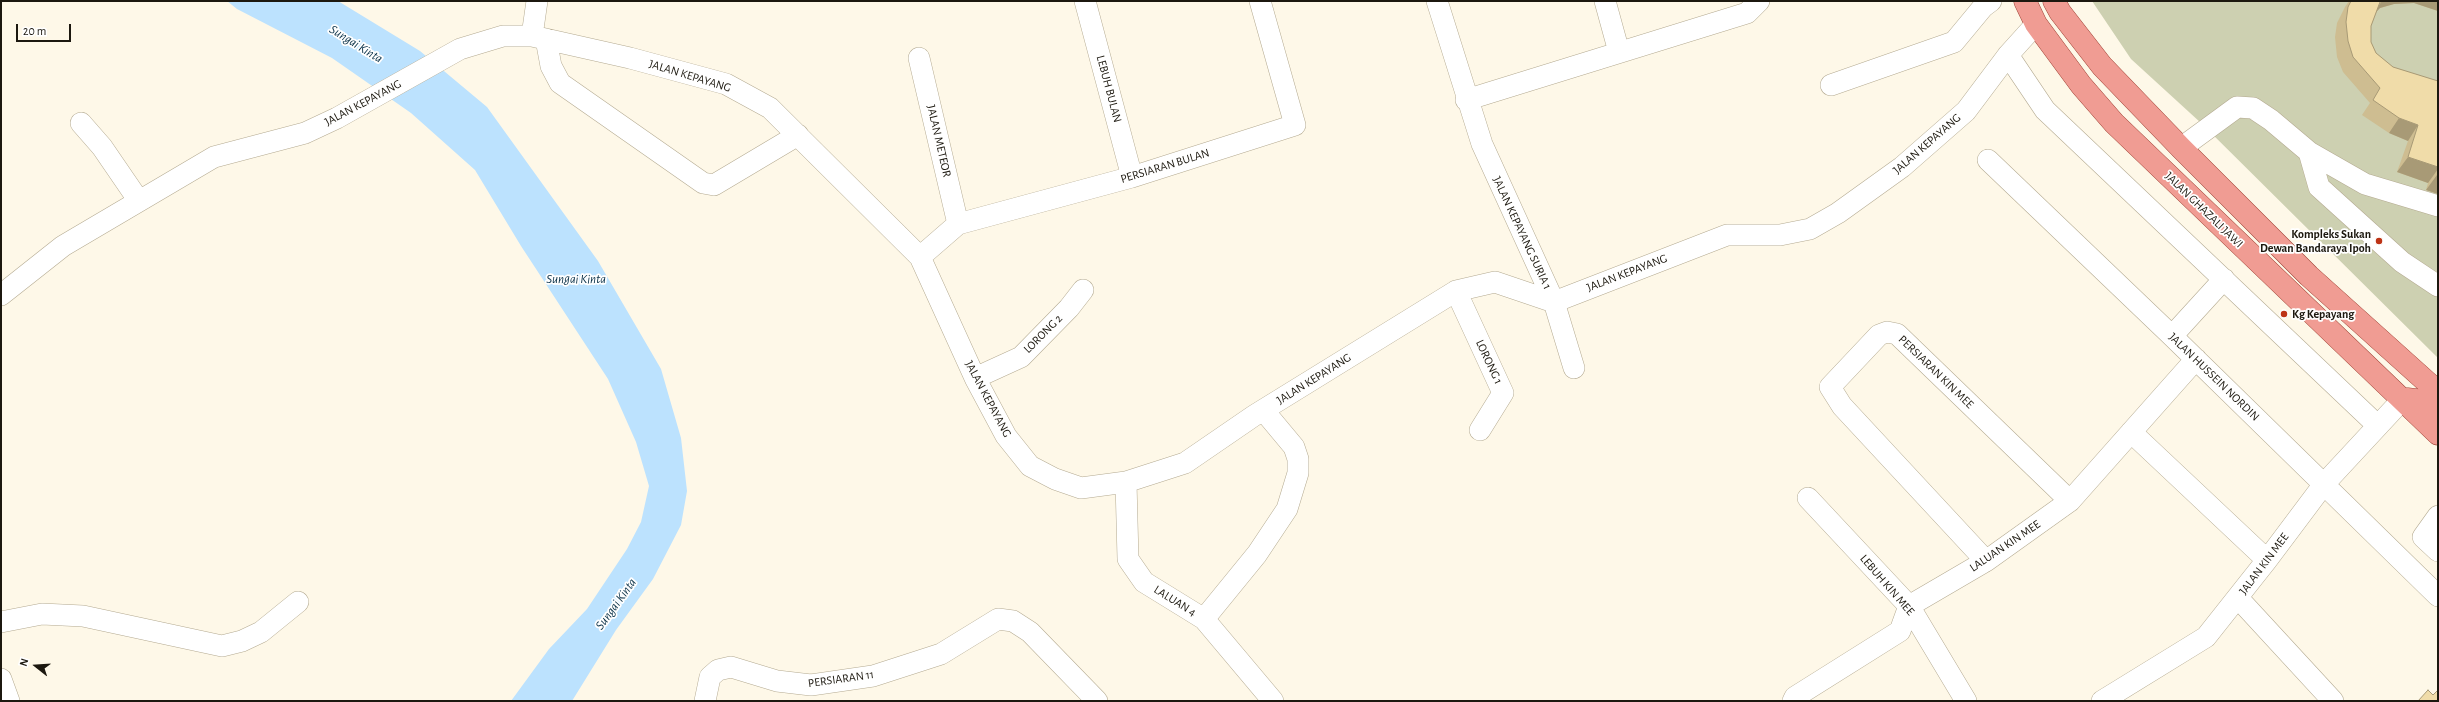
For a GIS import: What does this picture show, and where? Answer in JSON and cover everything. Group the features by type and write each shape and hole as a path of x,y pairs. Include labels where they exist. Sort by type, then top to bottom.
{"main road":[{"name":"JALAN GHAZALI JAWI","path":"2024,1 2036,24 2081,85 2114,123 2438,434"},
{"path":"2036,24 2040,15 2039,1"},
{"path":"2054,1 2060,12 2102,66 2181,148 2309,276 2438,392"},
{"path":"2369,329 2368,342 2394,367 2397,372 2401,386 2402,400 2412,398 2424,401 2438,410"}],"street":[{"path":"537,1 539,37 560,83 703,183 714,185 798,135"},
{"name":"LEBUH BULAN","path":"1085,1 1132,176"},
{"name":"PERSIARAN BULAN","path":"920,257 958,224 1132,176 1295,125 1260,1"},
{"name":"JALAN KEPAYANG SURIA 1","path":"1437,1 1466,100 1482,144 1554,302 1574,368"},
{"path":"1605,1 1620,52"},
{"path":"1466,100 1748,13 1759,1"},
{"path":"1831,85 1954,42 1983,7 1991,1"},
{"name":"JALAN KEPAYANG","path":"1,295 63,246 214,157 305,133 337,118 460,49 503,36 539,37 726,84 770,108 920,257 975,378 1006,436 1030,466 1056,480 1081,488 1126,482 1184,463 1456,291 1495,282 1554,302 1728,235 1780,235 1810,229 1838,213 1902,167 1966,111 2008,55 2036,24"},
{"path":"2008,55 2045,110 2377,425"},
{"name":"JALAN METEOR","path":"919,58 958,224"},
{"path":"2181,148 2237,107 2253,108 2271,120 2309,152 2365,184 2438,206"},
{"path":"81,123 102,147 139,201"},
{"path":"2309,152 2319,187 2402,262 2438,286"},
{"name":"JALAN HUSSEIN NORDIN","path":"1988,160 2196,359 2438,596"},
{"path":"2172,336 2224,279"},
{"name":"LORONG 2","path":"975,378 1021,357 1069,308 1083,290"},
{"name":"LORONG 1","path":"1456,291 1503,393 1480,430"},
{"name":"PERSIARAN KIN MEE","path":"1986,561 1842,406 1830,387 1879,335 1887,332 1897,334 2070,501"},
{"name":"LALUAN KIN MEE","path":"1909,606 1986,561 2070,501 2196,359"},
{"name":"JALAN KIN MEE","path":"2102,701 2206,637 2238,598 2324,484 2377,425 2402,400"},
{"path":"1204,618 1257,554 1287,509 1298,474 1294,447 1264,411"},
{"path":"2131,432 2267,560"},
{"name":"LALUAN 4","path":"1126,482 1128,559 1144,582 1204,618 1273,701"},
{"name":"LEBUH KIN MEE","path":"1808,498 1909,606 1966,701"},
{"path":"2438,516 2423,537 2438,551"},
{"path":"2238,598 2332,701"},
{"path":"1,622 42,614 83,616 222,646 242,641 260,632 298,602"},
{"path":"1793,701 1795,697 1900,631 1909,606"},
{"name":"PERSIARAN 11","path":"705,701 710,677 718,670 731,667 777,681 811,685 872,676 941,654 998,619 1013,621 1030,632 1097,701"},
{"path":"1,679 9,701"}],"green space":[{"name":"Kompleks Sukan Dewan Bandaraya Ipoh","path":"2092,1 2438,1 2438,358 2201,123 2131,59"}],"water":[{"name":"Sungai Kinta","path":"227,1 338,1 420,51 487,107 598,261 661,369 681,438 687,491 681,525 653,579 616,630 572,701 511,701 549,649 587,609 627,549 641,522 649,486 636,442 608,379 521,246 475,170 411,113 332,58 237,9"}],"building":[{"path":"2351,1 2382,1 2380,2 2371,26 2371,42 2376,53 2393,67 2438,81 2438,167 2408,157 2418,125 2399,118 2373,100 2380,88 2353,57 2348,41 2346,22 2348,7"},
{"path":"2428,690 2433,695 2438,690 2438,701 2418,701"}],"place":[{"name":"Kompleks Sukan Dewan Bandaraya Ipoh","path":"2379,241"},
{"name":"Kg Kepayang","path":"2284,314"}]}
